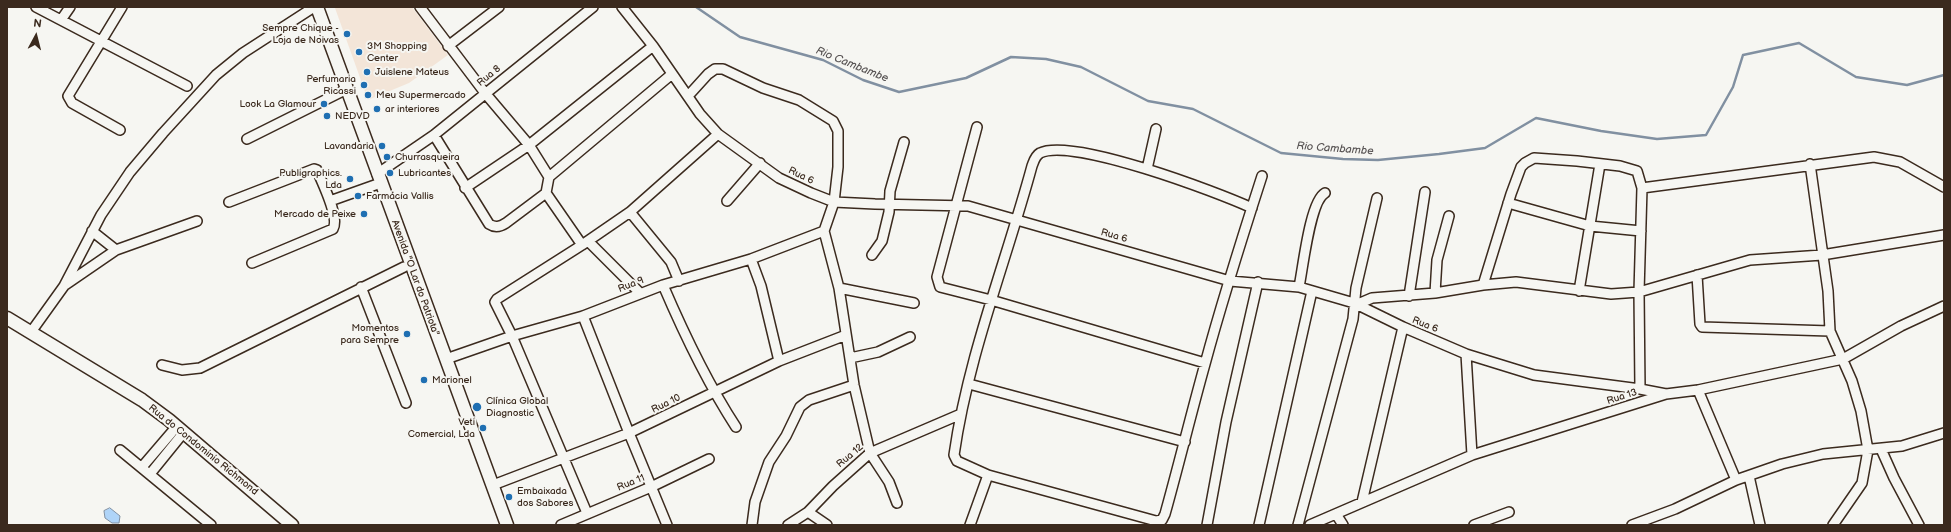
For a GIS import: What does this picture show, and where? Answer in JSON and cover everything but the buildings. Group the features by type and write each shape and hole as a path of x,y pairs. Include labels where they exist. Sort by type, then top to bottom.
{"main road":[{"name":"Avenida \"O Lar do Patriota\"","path":"315,8 341,92 446,359 507,525"},
{"name":"Avenida \"O Lar do Patriota\"","path":"315,8 376,180 404,267 500,525"},
{"name":"Rua do Condominio Richmond","path":"7,318 142,400 181,435 292,525"}],"street":[{"path":"36,7 187,86"},
{"path":"61,20 70,7"},
{"path":"120,130 69,99 70,91 122,7"},
{"path":"420,7 485,93 529,144 549,177"},
{"path":"448,46 499,7"},
{"name":"Rua 8","path":"330,200 376,180 593,7"},
{"name":"Rua 6","path":"622,7 653,46 700,114 718,134 792,185 834,202 968,206 1230,281 1258,282 1299,287 1356,304 1403,328 1466,354 1534,375 1640,389 1666,394"},
{"path":"31,332 64,286 92,231 130,172 216,75 243,53 315,8"},
{"path":"465,188 529,144 653,46"},
{"path":"688,96 708,74 715,69 723,68 763,88 799,100 833,121 836,126 838,139 838,167 834,202 824,231 839,288 854,385 870,453 889,482 897,503"},
{"path":"434,135 465,188 489,224 496,227 506,223 546,193 549,177 672,74"},
{"path":"247,139 341,92"},
{"path":"977,127 936,277 937,283 940,287 991,300 1205,363"},
{"path":"1147,169 1156,129"},
{"path":"587,513 512,336 496,305 497,299 585,243 630,212 718,134"},
{"path":"872,255 882,241 890,204 890,191 904,142"},
{"path":"1252,208 1216,192 1147,169 1082,153 1060,151 1039,154 1035,158 1032,166 1018,220 991,300 961,414 954,455 957,461 988,475 1156,521 1162,520 1166,514 1205,363 1262,176"},
{"path":"1642,188 1810,164 1874,157 1887,158 1900,162 1944,187"},
{"path":"1483,285 1521,166 1534,158 1620,166 1637,171 1642,188 1639,292 1640,389"},
{"path":"727,201 760,163"},
{"path":"1579,291 1600,164"},
{"path":"1810,164 1828,291 1830,330 1852,381 1861,411 1868,450 1862,483 1833,525"},
{"path":"229,202 314,169 317,170 330,200 335,221 333,229 252,263"},
{"path":"1409,296 1424,192"},
{"path":"546,193 585,243 640,293"},
{"path":"1299,287 1311,222 1318,200 1325,193"},
{"path":"1298,525 1353,319 1376,198"},
{"path":"1508,203 1590,226 1641,231"},
{"path":"630,212 671,262 679,281"},
{"path":"1434,293 1437,260 1449,216"},
{"path":"64,286 116,250 196,221"},
{"path":"92,231 116,250"},
{"name":"Rua 9","path":"446,359 512,336 584,316 663,284 679,281 751,259 824,231"},
{"path":"1356,304 1372,298 1409,296 1483,285 1522,282 1579,291 1611,294 1639,292 1750,260 1822,255 1944,235"},
{"path":"751,259 762,286 779,361"},
{"path":"162,365 182,370 200,368 404,267"},
{"path":"1697,275 1700,324 1702,327 1830,330"},
{"path":"1207,525 1226,422 1258,282"},
{"path":"663,284 685,337 713,392 736,427"},
{"path":"361,287 406,403"},
{"path":"839,288 914,303"},
{"path":"1259,525 1312,291"},
{"name":"Rua 13","path":"1310,525 1472,455 1666,394 1698,390 1843,359 1901,326 1944,306"},
{"path":"584,316 629,433 667,525"},
{"path":"1362,502 1403,328"},
{"name":"Rua 10","path":"493,485 629,433 676,412 713,392 779,361 846,335"},
{"path":"850,358 878,352 910,337"},
{"path":"1466,354 1472,455"},
{"path":"969,384 1185,442"},
{"path":"752,525 755,502 769,462 786,436 800,407 809,400 854,385"},
{"path":"1698,390 1736,480"},
{"name":"Rua 12","path":"788,525 808,512 833,486 870,453 961,414"},
{"path":"1632,525 1674,509 1736,480 1782,464 1823,454 1881,449 1922,441 1944,433"},
{"path":"142,467 181,435"},
{"path":"150,474 181,435"},
{"path":"1881,449 1894,478 1919,525"},
{"path":"120,450 210,525"},
{"name":"Rua 11","path":"561,525 587,513 651,488 709,459"},
{"path":"974,524 988,475"},
{"path":"1749,476 1759,525"},
{"path":"808,512 827,525"},
{"path":"1474,525 1510,512"},
{"path":"1336,514 1343,525"}],"shaded area":[{"path":"412,7 448,55 409,83 368,100 335,8"}],"water":[{"path":"110,508 120,516 119,523 112,523 105,518 104,511"}],"waterway":[{"name":"Rio Cambambe","path":"696,7 740,37 823,60 863,80 899,92 966,78 1011,57 1046,59 1081,67 1148,101 1193,109 1281,153 1343,159 1378,160 1485,148 1536,118 1601,131 1657,139 1706,135 1733,87 1743,55 1799,43 1856,77 1907,85 1944,75"}],"place":[{"name":"Sempre Chique - Loja de Noivas","path":"347,34"},
{"name":"3M Shopping Center","path":"359,52"},
{"name":"Juislene Mateus","path":"367,72"},
{"name":"Perfumaria Ricassi","path":"364,85"},
{"name":"Meu Supermercado","path":"368,95"},
{"name":"Look La Glamour","path":"324,104"},
{"name":"ar interiores","path":"377,109"},
{"name":"NEDVD","path":"327,116"},
{"name":"Lavandaria","path":"382,146"},
{"name":"Churrasqueira","path":"387,157"},
{"name":"Lubricantes","path":"390,173"},
{"name":"Publigraphics. Lda","path":"350,179"},
{"name":"Farmácia Vallis","path":"358,196"},
{"name":"Mercado de Peixe","path":"364,214"},
{"name":"Momentos para Sempre","path":"407,334"},
{"name":"Marionel","path":"424,380"},
{"name":"Clínica Global Diagnostic","path":"477,407"},
{"name":"Veti Comercial, Lda","path":"483,428"},
{"name":"Embaixada dos Sabores","path":"509,497"}]}
